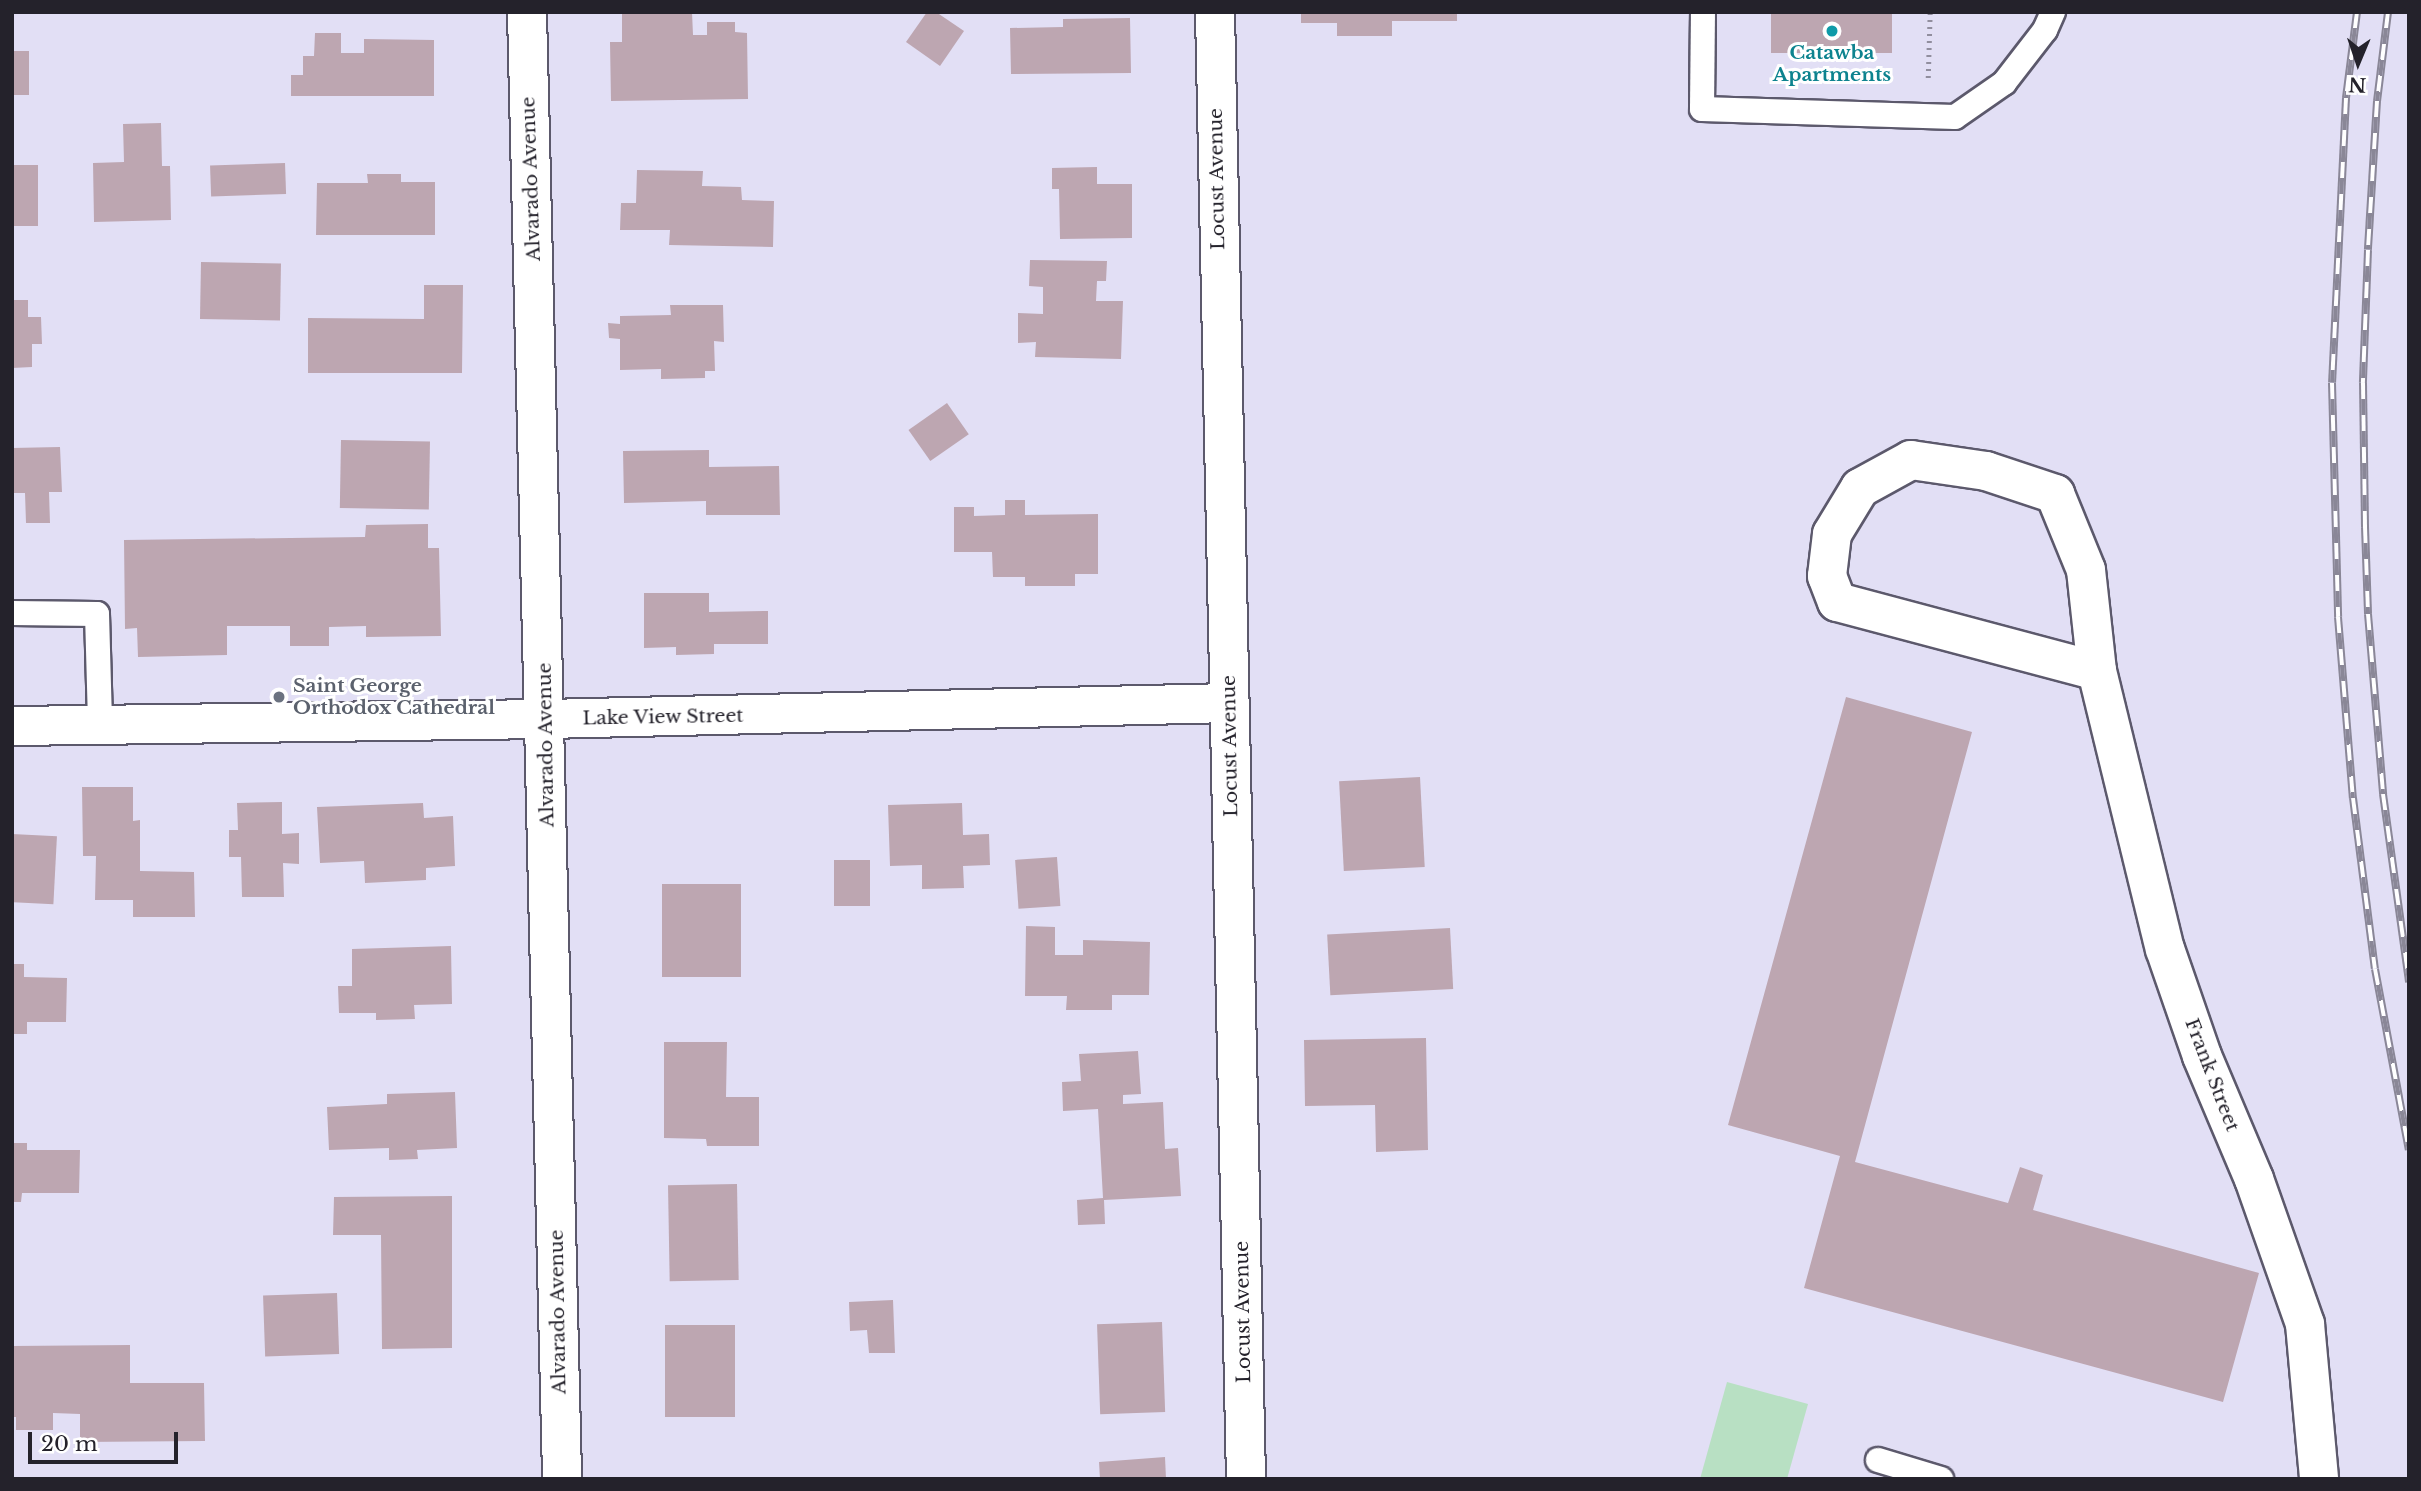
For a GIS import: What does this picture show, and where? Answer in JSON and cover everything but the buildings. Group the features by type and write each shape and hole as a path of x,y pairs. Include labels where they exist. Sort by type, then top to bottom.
{"street":[{"name":"Alvarado Avenue","path":"527,12 562,1479"},
{"name":"Locust Avenue","path":"1215,12 1246,1479"},
{"name":"Frank Street","path":"2097,671 1837,602 1827,576 1832,534 1860,488 1911,460 1986,471 2055,494 2086,570 2097,671 2165,949 2202,1056 2254,1179 2305,1324 2319,1479"},
{"name":"Lake View Street","path":"12,726 545,719 1229,703"}],"lane":[{"path":"1703,12 1702,108 1955,117 2004,83 2045,30 2053,12"},
{"path":"12,613 97,614 100,724"},
{"path":"1878,1460 1941,1479"}],"path":[{"path":"1926,116 1930,12"}],"green space":[{"path":"1727,1382 1808,1404 1787,1479 1700,1479"}],"railway":[{"path":"2357,12 2346,98 2332,383 2338,617 2353,798 2375,969 2409,1150"},
{"path":"2388,12 2377,101 2368,250 2363,383 2365,527 2368,614 2383,794 2409,982"}],"place":[{"name":"Catawba Apartments","path":"1832,31"},
{"name":"Saint George Orthodox Cathedral","path":"279,697"}]}
